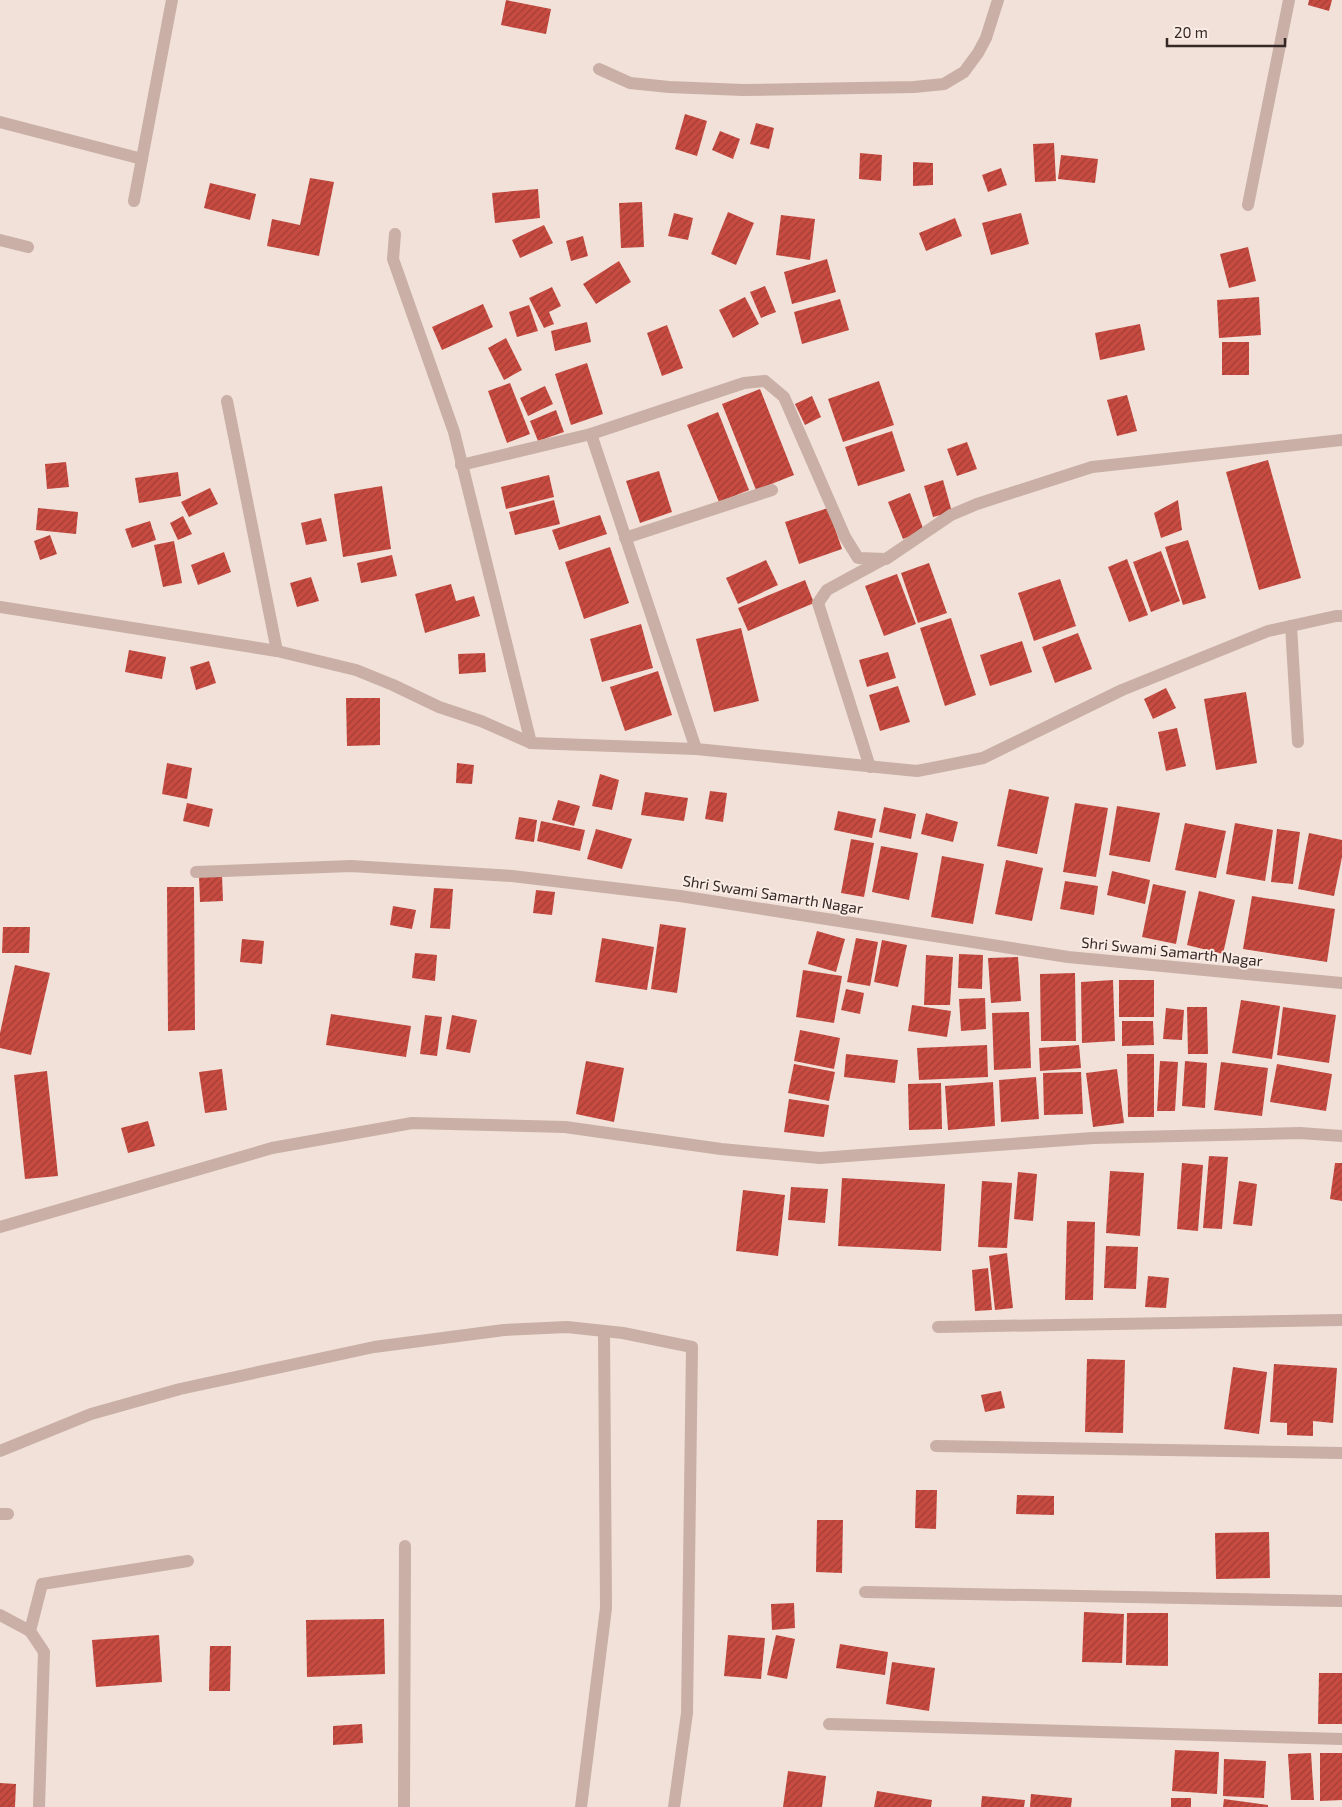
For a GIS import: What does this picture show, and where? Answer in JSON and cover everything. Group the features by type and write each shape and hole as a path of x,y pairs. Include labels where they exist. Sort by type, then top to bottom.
{"street":[{"path":"134,201 172,0"},
{"path":"599,69 630,83 696,88 743,90 914,87 944,84 964,72 978,53 986,38 998,0"},
{"path":"1248,205 1289,0"},
{"path":"0,122 142,159"},
{"path":"395,234 393,259 454,432 531,743"},
{"path":"0,240 28,247"},
{"path":"461,465 590,434 744,383 765,381 784,397 845,537 858,558 886,558"},
{"path":"227,401 277,652"},
{"path":"590,434 696,749"},
{"path":"870,766 818,603 827,590 886,558 951,515 978,504 1092,467 1342,440"},
{"path":"625,538 772,490"},
{"path":"0,607 277,652 356,670 439,707 481,721 531,743 696,749 917,771 984,758 1122,690 1268,631 1342,616"},
{"path":"1291,626 1298,742"},
{"name":"Shri Swami Samarth Nagar","path":"196,872 351,866 512,876 680,896 1068,957 1342,983"},
{"path":"0,1227 272,1148 412,1123 565,1127 721,1149 820,1158 1093,1138 1300,1133 1342,1136"},
{"path":"938,1327 1342,1320"},
{"path":"0,1451 91,1414 180,1389 374,1347 504,1330 567,1327 604,1331 692,1347 687,1713 674,1807"},
{"path":"581,1807 606,1608 604,1331"},
{"path":"936,1446 1342,1453"},
{"path":"404,1807 405,1546"},
{"path":"30,1631 42,1584 188,1561"},
{"path":"865,1592 1342,1600"},
{"path":"0,1615 30,1631 44,1652 39,1807"},
{"path":"829,1724 1342,1739"}],"building":[{"path":"506,0 551,9 546,34 501,25"},
{"path":"1309,0 1332,0 1329,11 1308,5"},
{"path":"685,114 707,121 697,156 675,149"},
{"path":"756,123 774,128 769,149 750,144"},
{"path":"720,131 740,139 733,159 712,150"},
{"path":"1054,143 1056,181 1035,182 1033,144"},
{"path":"860,153 882,155 881,181 859,179"},
{"path":"1061,155 1098,159 1095,183 1058,179"},
{"path":"913,162 933,163 933,185 913,186"},
{"path":"1001,168 1007,185 988,192 982,175"},
{"path":"310,178 334,182 319,256 267,246 272,219 300,225"},
{"path":"210,183 256,194 250,220 204,208"},
{"path":"538,189 540,218 495,223 492,193"},
{"path":"642,202 644,247 621,248 619,203"},
{"path":"728,212 754,223 736,265 711,254"},
{"path":"674,213 693,218 688,240 668,236"},
{"path":"1021,213 1029,244 991,255 982,223"},
{"path":"781,215 815,219 810,260 776,255"},
{"path":"955,218 962,236 926,251 919,233"},
{"path":"544,225 553,243 520,258 512,240"},
{"path":"583,236 588,256 571,261 566,241"},
{"path":"1248,247 1256,281 1229,288 1220,254"},
{"path":"827,259 836,292 792,304 784,272"},
{"path":"619,261 631,282 596,304 583,284"},
{"path":"765,286 776,312 761,318 750,292"},
{"path":"552,287 561,306 549,312 554,324 544,328 529,298"},
{"path":"745,297 759,324 733,338 719,310"},
{"path":"1259,297 1261,335 1219,338 1217,300"},
{"path":"840,299 849,330 802,344 794,312"},
{"path":"483,304 493,327 442,350 432,327"},
{"path":"529,305 538,331 517,337 509,312"},
{"path":"587,322 591,342 555,351 551,331"},
{"path":"1140,324 1145,350 1100,360 1095,333"},
{"path":"667,325 683,368 662,376 647,333"},
{"path":"506,338 522,370 504,380 488,348"},
{"path":"1222,342 1249,342 1249,375 1222,375"},
{"path":"587,363 603,414 571,425 555,374"},
{"path":"879,381 894,425 843,442 828,399"},
{"path":"510,383 530,434 507,443 488,391"},
{"path":"545,386 553,404 528,416 520,398"},
{"path":"760,389 794,475 756,490 722,404"},
{"path":"1127,395 1137,431 1117,436 1107,400"},
{"path":"812,396 821,417 805,425 795,404"},
{"path":"556,410 564,432 538,441 530,421"},
{"path":"718,412 749,490 719,502 687,425"},
{"path":"892,431 905,471 858,486 845,447"},
{"path":"967,442 977,469 957,476 947,449"},
{"path":"1268,460 1301,578 1259,590 1226,472"},
{"path":"66,462 69,487 47,489 45,464"},
{"path":"659,471 672,512 640,523 626,481"},
{"path":"178,472 181,496 139,503 135,478"},
{"path":"549,475 554,497 506,509 501,487"},
{"path":"943,480 952,512 933,517 924,486"},
{"path":"382,486 391,549 343,557 334,494"},
{"path":"210,488 218,504 189,517 181,502"},
{"path":"910,493 924,531 903,539 888,502"},
{"path":"554,500 560,524 515,535 509,512"},
{"path":"1178,500 1182,530 1161,538 1154,513"},
{"path":"38,508 78,512 76,534 36,530"},
{"path":"828,508 842,549 799,564 785,522"},
{"path":"600,515 607,534 559,550 552,530"},
{"path":"183,516 192,534 178,540 170,523"},
{"path":"321,518 327,541 306,545 301,523"},
{"path":"150,521 156,540 132,548 125,529"},
{"path":"50,535 57,554 40,560 34,541"},
{"path":"1188,540 1206,598 1183,605 1165,547"},
{"path":"174,541 182,583 163,587 154,545"},
{"path":"610,547 629,603 584,619 565,562"},
{"path":"1161,551 1180,601 1151,612 1133,562"},
{"path":"224,552 231,572 198,585 191,565"},
{"path":"392,555 397,576 361,583 357,563"},
{"path":"1127,559 1148,615 1129,622 1108,567"},
{"path":"766,560 778,585 738,604 726,578"},
{"path":"929,563 947,613 918,623 901,573"},
{"path":"897,574 916,624 884,636 865,586"},
{"path":"311,577 319,601 297,607 290,583"},
{"path":"1060,579 1076,626 1034,641 1018,593"},
{"path":"805,580 814,603 748,631 738,608"},
{"path":"451,584 456,601 474,596 480,616 425,633 415,594"},
{"path":"951,618 976,695 945,706 920,628"},
{"path":"641,624 653,668 602,682 590,639"},
{"path":"741,628 759,701 714,712 696,639"},
{"path":"1078,633 1092,669 1055,683 1042,647"},
{"path":"1022,641 1032,672 990,686 980,655"},
{"path":"129,650 166,657 162,679 125,672"},
{"path":"888,652 896,678 867,687 859,660"},
{"path":"485,653 486,672 459,674 458,654"},
{"path":"209,661 216,683 196,690 190,667"},
{"path":"658,671 672,715 625,731 610,687"},
{"path":"898,686 910,722 880,731 869,695"},
{"path":"1166,688 1176,708 1153,719 1144,699"},
{"path":"1246,692 1257,763 1216,770 1204,699"},
{"path":"346,698 380,698 380,745 347,746"},
{"path":"1177,728 1186,766 1166,771 1158,732"},
{"path":"167,763 192,768 187,799 162,794"},
{"path":"457,763 474,765 472,784 456,783"},
{"path":"600,774 619,780 612,810 592,806"},
{"path":"1009,789 1049,797 1037,854 997,846"},
{"path":"710,791 727,793 723,822 705,819"},
{"path":"645,792 688,798 684,821 641,815"},
{"path":"558,800 580,806 574,826 552,820"},
{"path":"187,803 213,809 209,827 183,821"},
{"path":"1075,803 1108,808 1096,877 1063,872"},
{"path":"1117,806 1160,813 1150,862 1109,855"},
{"path":"884,807 916,814 911,839 879,832"},
{"path":"838,811 876,819 872,838 834,830"},
{"path":"926,813 958,822 953,842 921,834"},
{"path":"519,817 537,820 534,842 515,839"},
{"path":"541,821 585,830 580,851 537,841"},
{"path":"1185,823 1226,831 1216,878 1175,870"},
{"path":"1235,823 1273,830 1265,881 1226,874"},
{"path":"596,829 632,839 622,869 587,859"},
{"path":"1277,829 1300,832 1293,884 1271,882"},
{"path":"1309,833 1342,840 1342,857 1334,896 1298,889"},
{"path":"851,839 874,843 864,897 841,893"},
{"path":"881,846 918,853 909,900 872,892"},
{"path":"942,856 984,864 973,924 931,917"},
{"path":"1006,860 1043,868 1032,921 995,914"},
{"path":"1112,871 1150,880 1145,904 1107,895"},
{"path":"222,875 223,901 200,902 199,876"},
{"path":"1065,881 1098,886 1094,915 1060,909"},
{"path":"1153,884 1186,891 1176,944 1142,937"},
{"path":"167,887 194,887 195,1030 168,1031"},
{"path":"434,888 453,889 450,929 430,928"},
{"path":"536,890 555,892 552,915 533,913"},
{"path":"1199,891 1235,900 1223,954 1187,945"},
{"path":"1252,896 1335,909 1327,962 1243,949"},
{"path":"393,906 416,910 412,929 390,925"},
{"path":"660,924 686,928 677,993 651,989"},
{"path":"3,927 30,927 29,953 2,953"},
{"path":"817,931 845,939 836,972 808,964"},
{"path":"602,938 654,947 647,990 595,982"},
{"path":"856,938 878,942 870,986 847,982"},
{"path":"242,939 264,941 262,964 240,962"},
{"path":"882,940 907,945 898,987 874,982"},
{"path":"415,953 437,955 435,981 412,978"},
{"path":"959,954 983,955 982,989 958,988"},
{"path":"926,955 953,957 950,1005 924,1005"},
{"path":"1018,957 1021,1001 991,1003 988,958"},
{"path":"15,965 50,973 31,1055 0,1048 0,1033"},
{"path":"803,970 842,976 834,1023 796,1017"},
{"path":"1075,973 1076,1041 1041,1041 1040,974"},
{"path":"1113,980 1115,1041 1082,1043 1081,982"},
{"path":"1119,980 1154,980 1154,1017 1119,1017"},
{"path":"846,989 864,993 860,1014 841,1010"},
{"path":"985,998 986,1029 961,1031 959,999"},
{"path":"1241,1000 1280,1006 1272,1059 1232,1053"},
{"path":"912,1005 951,1011 947,1037 908,1031"},
{"path":"1187,1007 1207,1007 1208,1054 1188,1054"},
{"path":"1283,1007 1336,1015 1329,1063 1277,1055"},
{"path":"1166,1008 1184,1010 1182,1040 1163,1039"},
{"path":"1029,1012 1031,1068 994,1070 992,1013"},
{"path":"331,1014 411,1026 406,1057 326,1045"},
{"path":"425,1015 442,1017 437,1056 420,1054"},
{"path":"452,1015 477,1020 470,1053 446,1049"},
{"path":"1122,1021 1153,1021 1154,1045 1122,1046"},
{"path":"800,1030 840,1038 834,1069 794,1061"},
{"path":"987,1045 988,1077 919,1080 917,1048"},
{"path":"1079,1045 1081,1068 1040,1071 1039,1048"},
{"path":"846,1054 898,1060 895,1083 844,1077"},
{"path":"1127,1054 1154,1054 1154,1117 1128,1117"},
{"path":"586,1061 624,1068 614,1122 576,1114"},
{"path":"1160,1061 1178,1062 1175,1111 1157,1111"},
{"path":"1185,1061 1207,1063 1205,1108 1182,1106"},
{"path":"1221,1062 1268,1068 1262,1116 1214,1110"},
{"path":"794,1064 835,1072 829,1101 788,1093"},
{"path":"1277,1064 1332,1074 1326,1111 1270,1102"},
{"path":"222,1069 227,1110 205,1113 199,1072"},
{"path":"1117,1069 1124,1123 1093,1127 1086,1073"},
{"path":"47,1071 58,1176 25,1179 14,1075"},
{"path":"1081,1072 1083,1114 1044,1115 1043,1073"},
{"path":"1036,1077 1039,1119 1001,1122 999,1080"},
{"path":"993,1082 995,1126 948,1130 945,1086"},
{"path":"941,1083 942,1129 909,1130 908,1084"},
{"path":"789,1099 829,1105 824,1137 784,1132"},
{"path":"148,1121 155,1146 128,1153 121,1128"},
{"path":"1209,1156 1228,1157 1222,1229 1203,1228"},
{"path":"1182,1163 1203,1165 1198,1231 1177,1229"},
{"path":"1335,1163 1342,1163 1342,1201 1330,1199"},
{"path":"1110,1171 1144,1173 1140,1236 1106,1233"},
{"path":"1018,1172 1037,1174 1033,1221 1014,1219"},
{"path":"842,1178 945,1184 941,1251 838,1246"},
{"path":"982,1181 1012,1183 1007,1248 978,1247"},
{"path":"1239,1181 1257,1184 1252,1226 1233,1224"},
{"path":"791,1187 828,1189 825,1223 788,1220"},
{"path":"743,1190 785,1195 778,1256 736,1251"},
{"path":"1067,1221 1095,1222 1093,1300 1065,1300"},
{"path":"1106,1246 1138,1247 1136,1289 1104,1288"},
{"path":"1007,1253 1013,1308 995,1310 989,1256"},
{"path":"988,1268 992,1310 975,1311 972,1270"},
{"path":"1148,1276 1169,1278 1166,1308 1145,1307"},
{"path":"1087,1359 1125,1360 1123,1433 1085,1432"},
{"path":"1274,1364 1337,1368 1333,1423 1313,1421 1313,1436 1287,1435 1287,1423 1270,1422"},
{"path":"1233,1367 1267,1372 1259,1434 1224,1429"},
{"path":"1001,1391 1005,1408 985,1412 981,1395"},
{"path":"916,1490 937,1490 936,1529 915,1528"},
{"path":"1017,1495 1054,1496 1054,1515 1016,1514"},
{"path":"817,1520 843,1520 842,1573 816,1572"},
{"path":"1269,1532 1270,1578 1216,1579 1215,1533"},
{"path":"794,1603 795,1628 772,1630 771,1604"},
{"path":"1084,1612 1124,1614 1122,1663 1082,1662"},
{"path":"1127,1613 1168,1613 1168,1666 1126,1665"},
{"path":"384,1619 385,1674 307,1677 306,1620"},
{"path":"159,1635 162,1682 96,1687 92,1640"},
{"path":"728,1635 765,1638 761,1679 724,1676"},
{"path":"776,1635 795,1639 787,1679 767,1675"},
{"path":"840,1644 888,1652 885,1675 836,1668"},
{"path":"210,1646 231,1646 230,1691 209,1691"},
{"path":"892,1662 935,1668 929,1711 886,1704"},
{"path":"1319,1673 1342,1673 1342,1724 1318,1724"},
{"path":"362,1724 363,1743 333,1745 333,1726"},
{"path":"1175,1750 1219,1752 1217,1794 1172,1791"},
{"path":"1311,1753 1314,1800 1291,1800 1288,1754"},
{"path":"1320,1753 1342,1753 1342,1800 1320,1801"},
{"path":"1224,1759 1266,1761 1264,1798 1223,1796"},
{"path":"788,1771 826,1776 822,1807 783,1807"},
{"path":"0,1783 16,1784 15,1807 0,1807"},
{"path":"877,1791 932,1800 931,1807 874,1807"},
{"path":"1031,1794 1072,1798 1071,1807 1030,1807"},
{"path":"982,1796 1025,1800 1024,1807 981,1807"},
{"path":"1171,1798 1191,1798 1191,1807 1171,1807"},
{"path":"1224,1799 1268,1805 1268,1807 1223,1807"}]}
